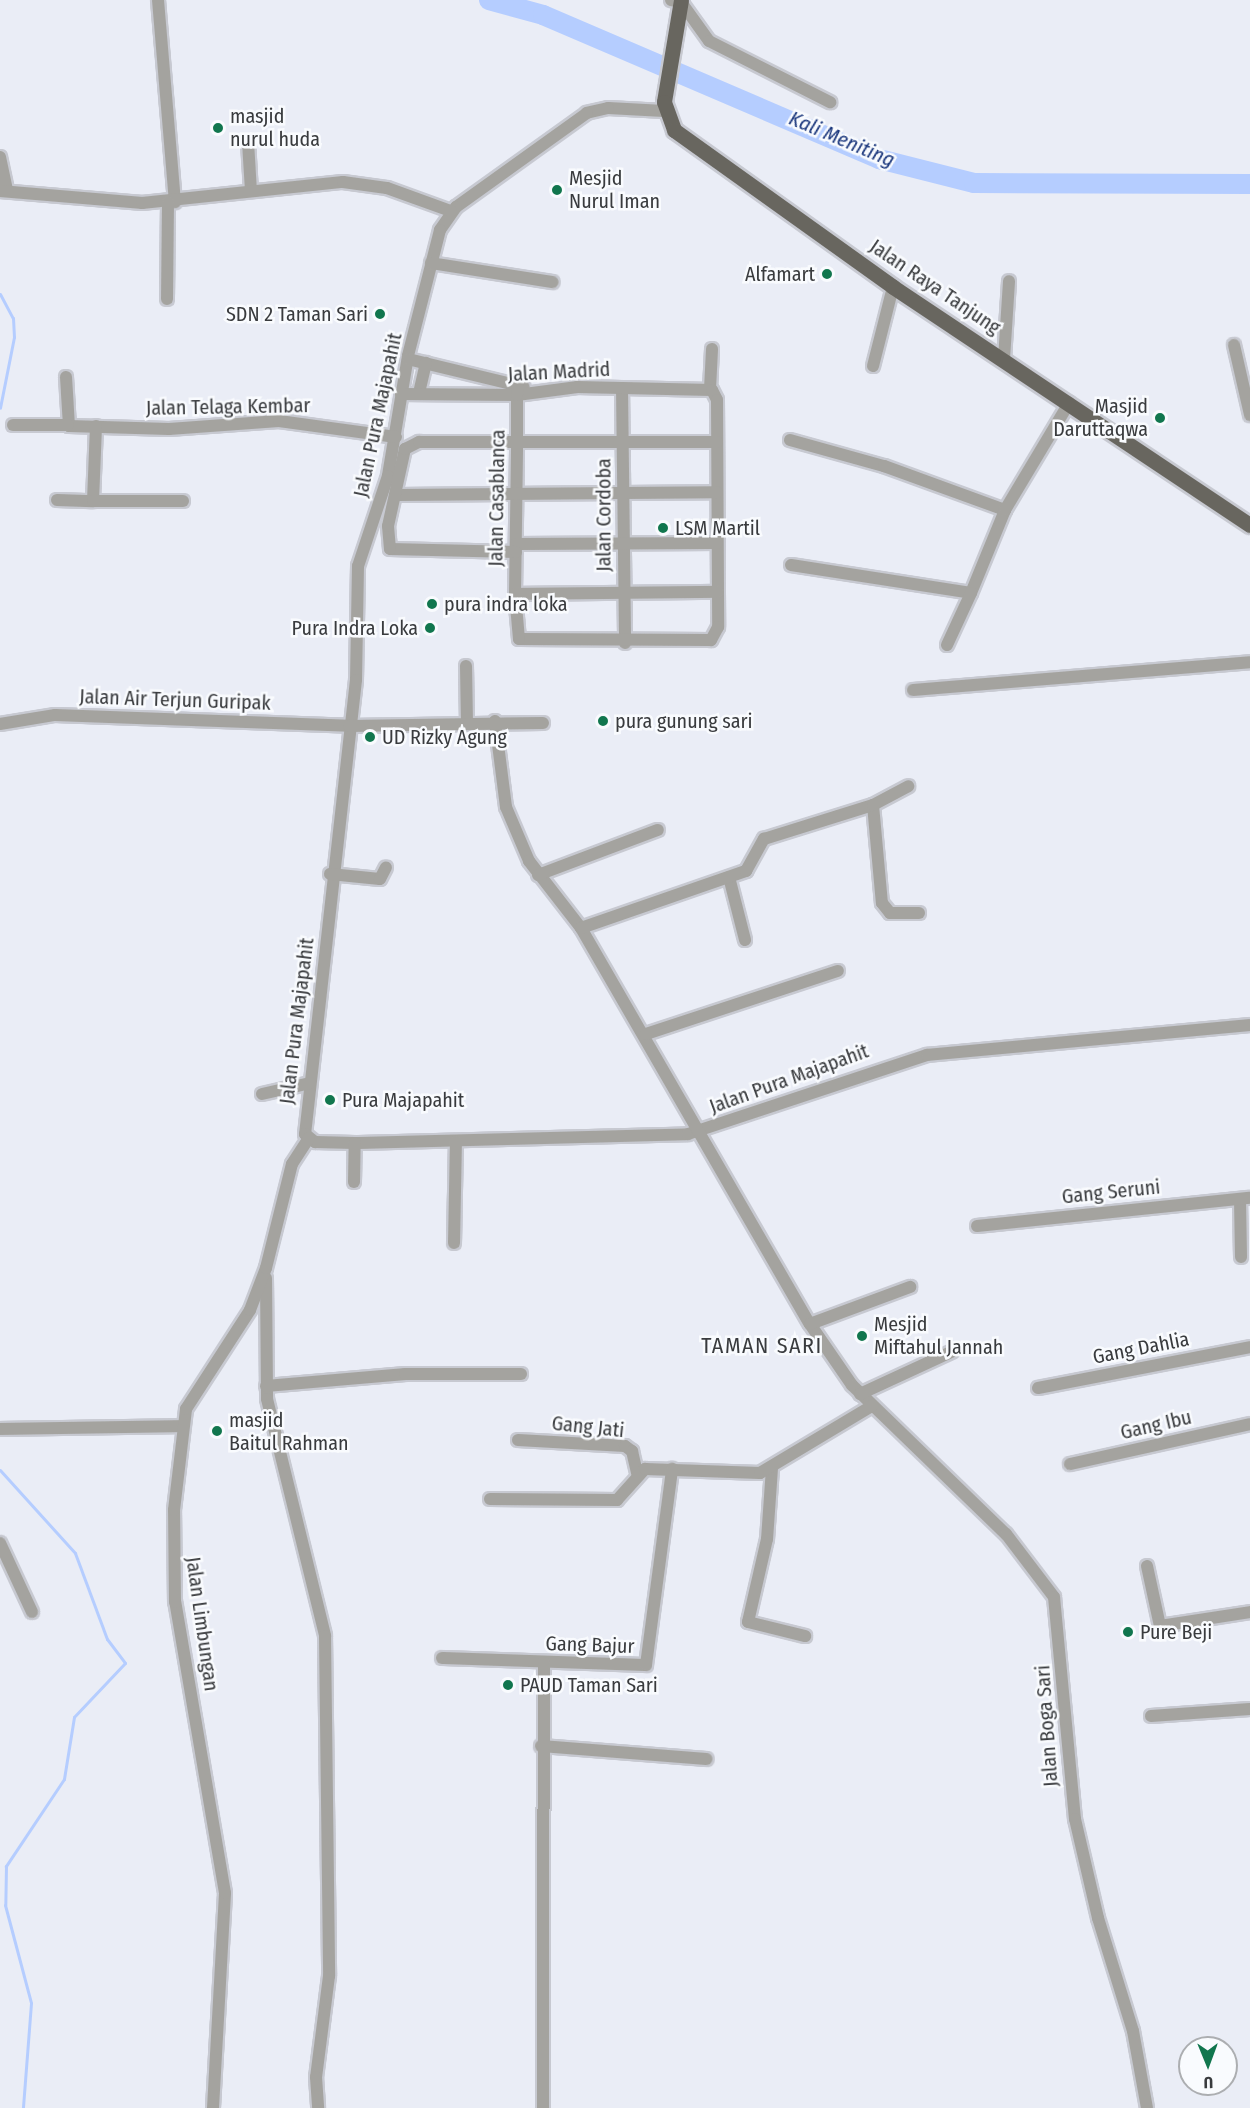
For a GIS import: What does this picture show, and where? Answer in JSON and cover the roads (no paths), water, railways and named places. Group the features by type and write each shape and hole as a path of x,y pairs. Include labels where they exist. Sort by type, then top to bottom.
{"main road":[{"path":"664,111 678,1"},
{"name":"Jalan Raya Tanjung","path":"664,111 674,130 700,153 893,287 1004,358 1250,525"}],"street":[{"path":"158,0 172,202 167,299"},
{"path":"678,1 709,41 830,102"},
{"path":"0,157 3,190 97,202 172,202 251,191 357,183 451,211 587,113 608,108 664,111"},
{"path":"248,142 251,191"},
{"name":"Jalan Pura Majapahit","path":"451,211 431,264 408,359 396,437 383,494 360,556 349,726 330,874 323,1001 304,1125 309,1138 355,1143 696,1132 927,1055 1250,1025"},
{"path":"431,264 553,282"},
{"path":"1004,358 1009,281"},
{"path":"873,366 893,287"},
{"path":"1234,345 1250,415"},
{"path":"625,643 704,643 718,629 717,442 712,349"},
{"path":"408,359 517,390"},
{"path":"419,393 426,363"},
{"path":"66,377 68,425"},
{"name":"Jalan Madrid","path":"401,394 622,388 713,392"},
{"name":"Jalan Cordoba","path":"622,388 623,491 618,543 624,593 625,643"},
{"name":"Jalan Casablanca","path":"517,390 512,442 517,492 516,634 525,643 625,643"},
{"path":"947,645 1005,510 1069,403"},
{"name":"Jalan Telaga Kembar","path":"13,425 169,429 297,422 396,437"},
{"path":"93,501 96,426"},
{"path":"790,440 884,466 1005,510"},
{"path":"717,442 411,444 405,449 398,495 387,532 388,546 396,550 618,543 717,543"},
{"path":"398,495 623,491 717,492"},
{"path":"57,500 183,501"},
{"path":"791,565 971,593"},
{"path":"515,594 718,592"},
{"path":"913,690 1250,662"},
{"path":"466,666 467,722"},
{"name":"Jalan Air Terjun Guripak","path":"0,724 55,715 349,726 495,721 543,723"},
{"name":"Jalan Boga Sari","path":"495,721 506,807 538,875 581,928 646,1034 696,1132 810,1324 860,1394 1012,1540 1054,1597 1075,1819 1098,1918 1133,2031 1147,2108"},
{"path":"581,928 750,868 753,851 764,839 873,805 908,786"},
{"path":"873,805 882,903 890,913 919,913"},
{"path":"538,875 658,830"},
{"path":"330,874 380,879 386,867"},
{"path":"729,877 745,940"},
{"path":"646,1034 838,971"},
{"path":"262,1094 310,1083"},
{"name":"Jalan Limbungan","path":"213,2108 225,1893 173,1579 183,1426 189,1400 234,1340 266,1268 292,1164 309,1138"},
{"path":"454,1243 456,1141"},
{"path":"354,1182 355,1143"},
{"path":"1242,1257 1245,1198"},
{"name":"Gang Seruni","path":"977,1226 1245,1198"},
{"path":"266,1268 266,1386 325,1636 329,1976 316,2077 318,2108"},
{"path":"810,1324 910,1287"},
{"name":"Gang Dahlia","path":"1038,1388 1250,1347"},
{"path":"860,1394 953,1351"},
{"path":"266,1386 405,1374 522,1374"},
{"path":"490,1498 617,1500 638,1473 672,1469 744,1475 772,1468 872,1406"},
{"name":"Gang Ibu","path":"1070,1464 1250,1424"},
{"path":"0,1429 183,1426"},
{"name":"Gang Jati","path":"518,1440 626,1447 638,1473"},
{"path":"772,1468 767,1539 748,1622 805,1636"},
{"name":"Gang Bajur","path":"442,1658 639,1667 650,1660 672,1469"},
{"path":"0,1543 32,1612"},
{"path":"1147,1566 1160,1626 1250,1612"},
{"path":"543,2108 541,1746 544,1663"},
{"path":"1151,1716 1250,1709"},
{"path":"541,1746 706,1759"}],"waterway":[{"name":"Kali Meniting","path":"489,0 543,15 879,159 974,183 1250,184"},
{"path":"0,294 13,318 14,337 0,408"},
{"path":"0,1470 75,1553 107,1639 125,1663 74,1717 64,1779 6,1866 5,1905 31,2003 23,2108"}],"place":[{"name":"masjid nurul huda","path":"218,128"},
{"name":"Mesjid Nurul Iman","path":"557,190"},
{"name":"Alfamart","path":"827,274"},
{"name":"SDN 2 Taman Sari","path":"380,314"},
{"name":"Masjid Daruttaqwa","path":"1160,418"},
{"name":"LSM Martil","path":"663,528"},
{"name":"pura indra loka","path":"432,604"},
{"name":"Pura Indra Loka","path":"430,628"},
{"name":"pura gunung sari","path":"603,721"},
{"name":"UD Rizky Agung","path":"370,737"},
{"name":"Pura Majapahit","path":"330,1100"},
{"name":"Mesjid Miftahul Jannah","path":"862,1336"},
{"name":"masjid Baitul Rahman","path":"217,1431"},
{"name":"Pure Beji","path":"1128,1632"},
{"name":"PAUD Taman Sari","path":"508,1685"}],"district":[{"name":"TAMAN SARI","path":"762,1346"}]}
